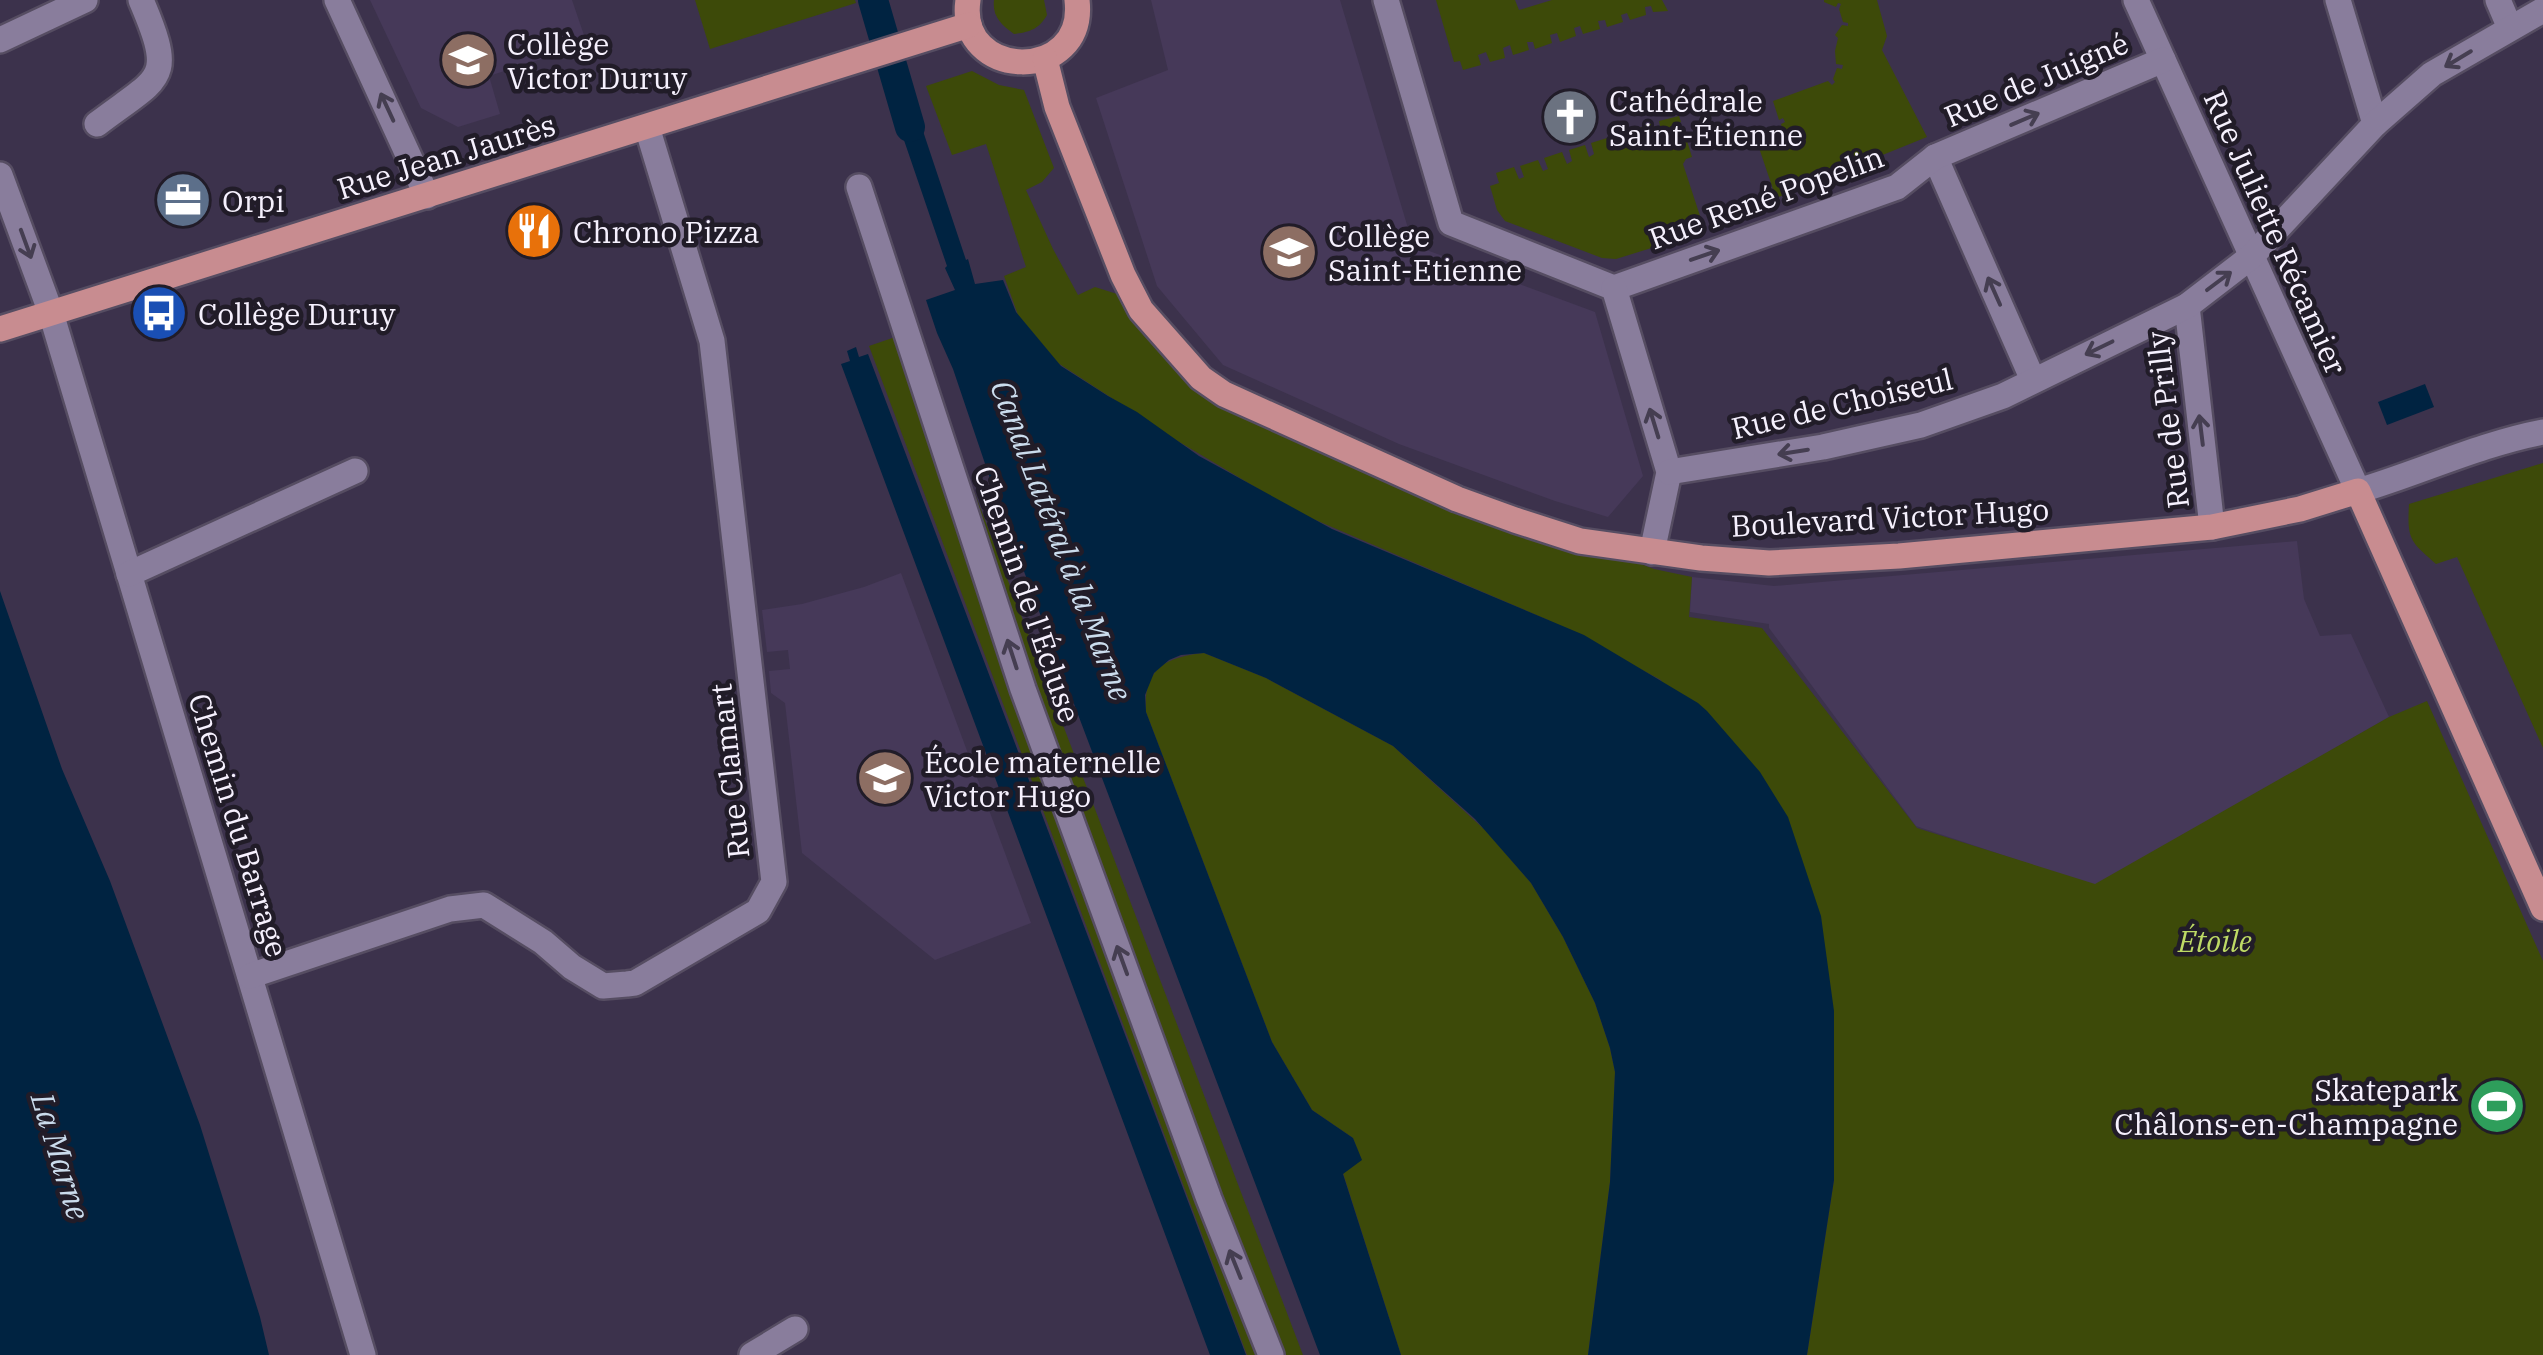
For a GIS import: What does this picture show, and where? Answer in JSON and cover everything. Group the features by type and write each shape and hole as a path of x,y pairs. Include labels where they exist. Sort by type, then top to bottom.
{"main road":[{"path":"968,13 976,39 986,50 998,58 1028,63 1045,59 1069,39 1075,26 1077,0"},
{"name":"Rue Jean Jaurès","path":"0,329 942,35 968,13"},
{"name":"Boulevard Victor Hugo","path":"1045,59 1056,107 1123,275 1141,310 1201,378 1224,394 1457,499 1580,541 1769,562 1900,556 2212,527 2358,491"},
{"path":"2358,491 2543,908"}],"street":[{"path":"0,40 85,0"},
{"path":"96,124 156,80 161,66 157,38 141,0"},
{"path":"337,0 428,196"},
{"path":"1386,0 1451,223 1614,288 1668,472 1652,552"},
{"name":"Rue Juliette Récamier","path":"2136,0 2358,491"},
{"path":"2338,0 2375,124"},
{"path":"2498,0 2510,28"},
{"name":"Rue de Choiseul","path":"1668,472 1823,447 1921,426 2004,396 2187,306 2252,256 2375,124 2432,74 2543,10"},
{"name":"Rue de Juigné","path":"1935,158 2163,60"},
{"name":"Rue Clamart","path":"250,976 450,910 484,905 602,986 635,983 758,911 774,882 712,341 646,127"},
{"path":"1935,158 2033,380"},
{"name":"Rue René Popelin","path":"1614,288 1897,187 1935,158"},
{"name":"Chemin du Barrage","path":"0,175 39,317 130,574 364,1355"},
{"name":"Chemin de l'Écluse","path":"859,187 1030,707 1209,1199 1271,1355"},
{"name":"Rue de Prilly","path":"2187,306 2212,527"},
{"name":"Boulevard Victor Hugo","path":"2358,491 2514,438 2543,432"},
{"path":"130,574 355,471"},
{"path":"752,1355 796,1330"}],"shaded area":[{"name":"Collège Victor Duruy","path":"370,0 572,0 587,44 489,76 500,114 458,127 421,108"},
{"name":"Collège Saint-Etienne","path":"1151,0 1340,0 1413,245 1595,312 1643,476 1608,517 1399,444 1223,365 1157,286 1096,98 1168,70"},
{"path":"2297,541 2304,599 2320,636 2351,634 2389,717 2095,886 1916,826 1769,624 1690,612 1692,577 1774,586"},
{"name":"École maternelle Victor Hugo","path":"901,573 1031,923 935,960 802,853 785,703 771,693 769,671 790,669 788,650 767,652 762,610 802,604"}],"green space":[{"path":"695,0 855,0 856,3 710,49"},
{"path":"994,0 1044,0 1047,15 1034,29 1014,34 998,20"},
{"path":"1436,0 1515,0 1519,10 1552,0 1662,0 1668,11 1653,12 1651,6 1645,7 1646,15 1630,20 1627,13 1621,15 1623,22 1607,27 1605,20 1598,21 1600,29 1583,34 1580,26 1574,28 1576,36 1560,42 1557,33 1550,35 1552,43 1535,49 1533,42 1527,42 1529,50 1513,55 1510,45 1503,48 1505,58 1490,62 1486,52 1478,55 1481,65 1463,70 1460,61 1454,62"},
{"path":"1824,0 1877,0 1887,36 1882,50 1927,137 1776,198 1754,133 1776,126 1782,128 1785,122 1783,118 1779,120 1773,101 1828,81 1832,85 1837,68 1842,69 1843,65 1836,64 1835,35 1848,23 1843,22 1841,4 1836,7"},
{"name":"Étoile","path":"972,71 999,85 1024,90 1054,168 1042,182 1026,190 1078,295 1095,287 1136,300 1222,393 1580,541 1654,569 1692,577 1689,617 1762,628 1917,828 2095,884 2389,717 2427,701 2543,961 2543,1355 1807,1355 1834,1180 1661,680 1548,620 1297,512 1058,363 1018,315 1004,276 1026,267 986,144 952,155 926,86"},
{"path":"1679,116 1681,122 1672,126 1674,131 1683,128 1692,157 1683,164 1702,222 1688,227 1690,236 1616,259 1602,258 1505,221 1497,210 1490,186 1499,183 1496,173 1514,167 1519,179 1524,177 1520,166 1538,160 1543,171 1548,169 1544,158 1562,152 1567,164 1572,161 1569,150 1585,145 1589,157 1594,154 1591,143 1607,138 1612,148 1616,146 1613,136 1630,130 1634,141 1639,138 1636,129 1653,123 1656,133 1661,132 1659,121"},
{"path":"904,334 1268,1355 1247,1355 869,346"},
{"path":"935,389 1303,1355 1274,1355 1142,1006"},
{"path":"2543,463 2543,748 2457,557 2436,564 2421,550 2410,533 2409,504"},
{"path":"1204,653 1266,678 1393,746 1486,831 1531,883 1563,937 1595,1003 1615,1072 1610,1182 1588,1355 1401,1355 1343,1173 1361,1159 1353,1138 1312,1110 1272,1042 1146,712 1148,685 1159,668 1178,658"}],"water":[{"path":"912,87 916,99 913,101 975,284 1003,280 1016,312 1061,366 1199,456 1332,529 1584,635 1698,703 1760,772 1788,817 1821,916 1834,1011 1834,1180 1807,1355 1588,1355 1610,1182 1615,1072 1595,1003 1563,937 1531,883 1475,819 1393,746 1266,678 1204,653 1181,655 1154,673 1145,695 1146,712 1272,1042 1312,1110 1353,1138 1362,1160 1343,1174 1401,1355 1320,1355 1000,508 926,300 955,290 887,95"},
{"path":"856,347 859,357 868,354 1246,1355 1210,1355 841,364 850,361 847,351"},
{"path":"2425,384 2434,407 2387,425 2378,402"},
{"name":"La Marne","path":"0,591 62,769 110,881 200,1125 269,1355 0,1355"}],"waterway":[{"name":"Canal Latéral à la Marne","path":"873,0 910,127"}],"place":[{"name":"Collège Victor Duruy","path":"468,60"},
{"name":"Cathédrale Saint-Étienne","path":"1570,117"},
{"name":"Orpi","path":"183,200"},
{"name":"Chrono Pizza","path":"534,231"},
{"name":"Collège Saint-Etienne","path":"1289,252"},
{"name":"Collège Duruy","path":"159,313"},
{"name":"École maternelle Victor Hugo","path":"885,778"},
{"name":"Skatepark Châlons-en-Champagne","path":"2497,1106"}]}
